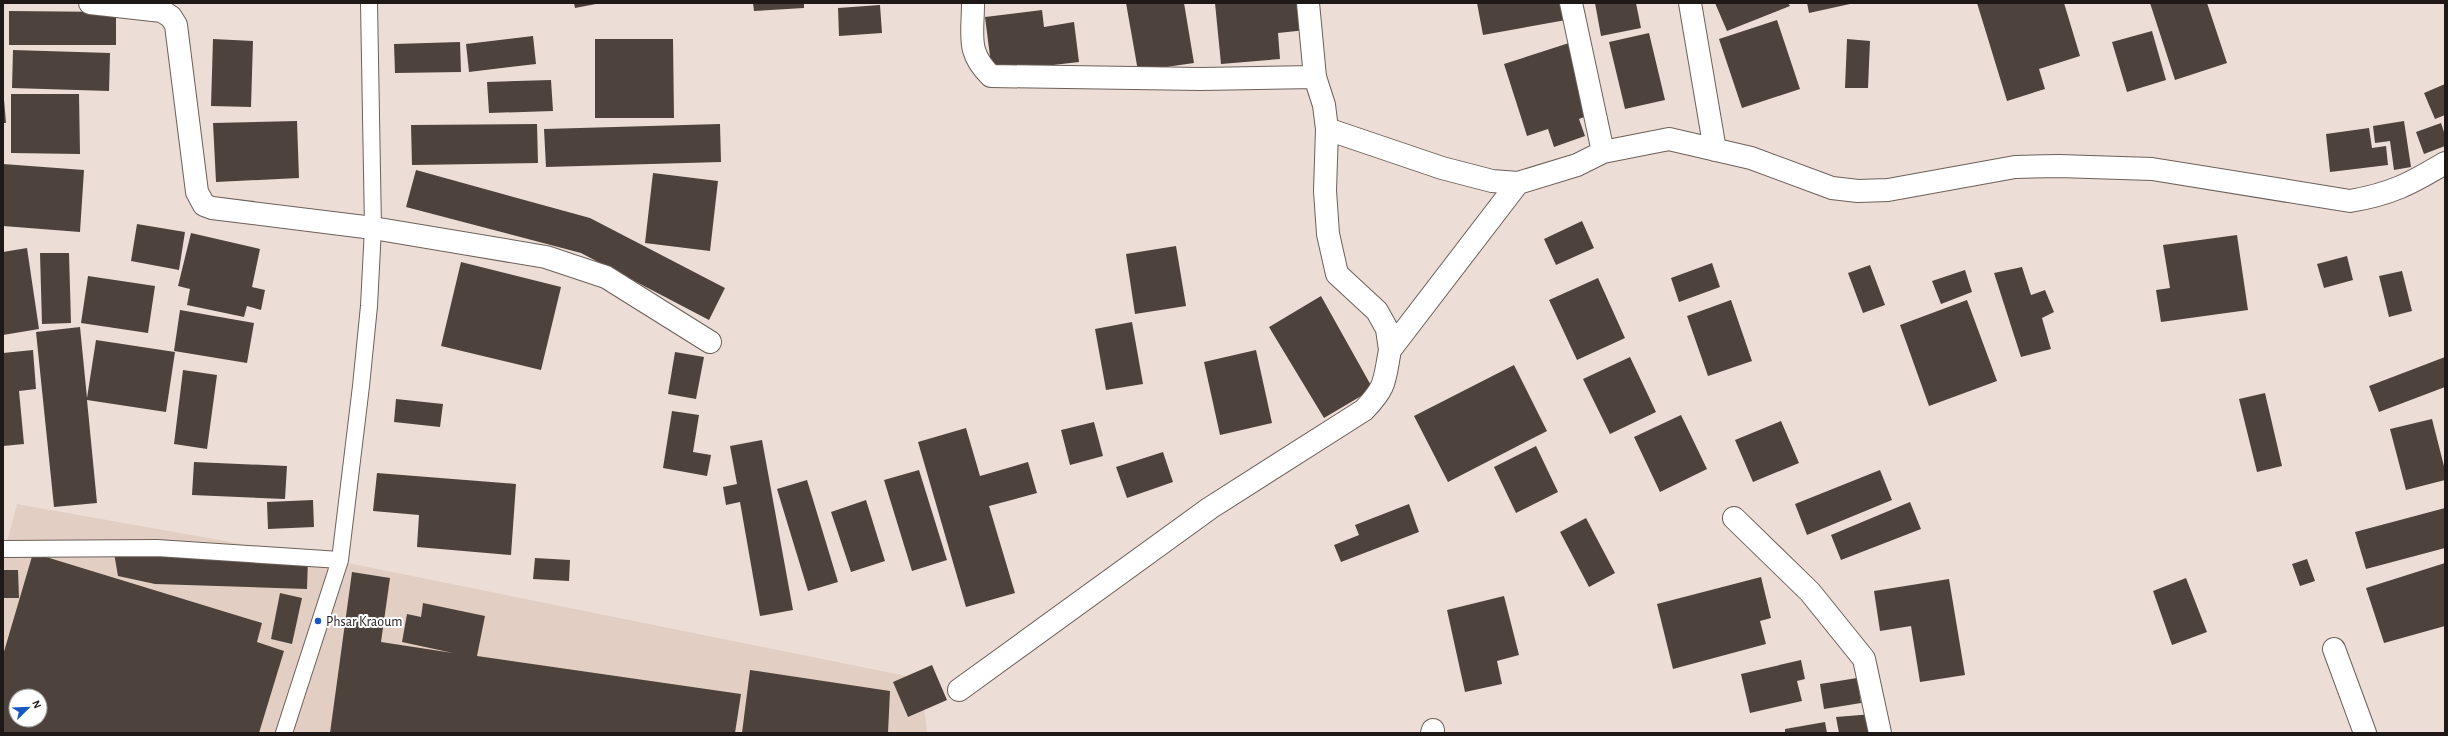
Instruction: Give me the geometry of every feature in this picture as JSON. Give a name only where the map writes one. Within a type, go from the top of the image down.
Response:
[{"type":"street","points":[[90,3],[162,11],[171,17],[176,25],[197,192],[204,205],[212,208],[373,228],[546,257],[606,278],[710,342]]},
{"type":"street","points":[[973,3],[972,48],[978,64],[992,76],[1201,79],[1315,78]]},
{"type":"street","points":[[959,690],[1210,508],[1364,410],[1380,394],[1386,378],[1390,350],[1387,329],[1377,311],[1337,274],[1327,226],[1325,191],[1327,129],[1324,105],[1315,78],[1308,3]]},
{"type":"street","points":[[1571,3],[1603,152]]},
{"type":"street","points":[[1690,3],[1715,150]]},
{"type":"street","points":[[1327,129],[1442,168],[1492,181],[1518,183],[1577,165],[1603,152],[1669,139],[1751,158],[1832,188],[1858,191],[1888,190],[2015,167],[2059,166],[2152,169],[2350,201],[2374,197],[2402,188],[2445,163]]},
{"type":"street","points":[[1390,350],[1518,183]]},
{"type":"street","points":[[1734,518],[1810,592],[1864,659],[1880,733]]},
{"type":"street","points":[[2334,649],[2365,733]]},
{"type":"lane","points":[[284,733],[340,560],[370,306],[373,228],[369,3]]},
{"type":"lane","points":[[3,549],[157,548],[340,560]]},
{"type":"shaded area","name":"Phsar Kraoum","points":[[17,504],[343,562],[921,679],[927,733],[3,733],[3,557]]},
{"type":"building","points":[[574,3],[596,3],[596,4],[575,8]]},
{"type":"building","points":[[753,3],[804,3],[804,8],[754,11]]},
{"type":"building","points":[[1126,3],[1184,3],[1194,63],[1138,71]]},
{"type":"building","points":[[1215,3],[1304,3],[1306,30],[1278,33],[1280,59],[1221,64]]},
{"type":"building","points":[[1477,3],[1563,3],[1566,20],[1483,35]]},
{"type":"building","points":[[1595,3],[1636,3],[1641,28],[1601,36]]},
{"type":"building","points":[[1715,3],[1788,3],[1790,6],[1727,31]]},
{"type":"building","points":[[1807,3],[1850,3],[1850,4],[1809,13]]},
{"type":"building","points":[[1977,3],[2064,3],[2080,56],[2039,69],[2045,89],[2007,101]]},
{"type":"building","points":[[2150,3],[2207,3],[2227,63],[2175,80]]},
{"type":"building","points":[[880,5],[882,33],[839,36],[838,8]]},
{"type":"building","points":[[1042,10],[1044,27],[1074,22],[1079,62],[992,72],[985,17]]},
{"type":"building","points":[[9,11],[116,12],[116,45],[9,45]]},
{"type":"building","points":[[1777,20],[1800,89],[1742,108],[1719,39]]},
{"type":"building","points":[[2152,31],[2166,80],[2127,92],[2112,42]]},
{"type":"building","points":[[1649,33],[1665,100],[1625,109],[1609,42]]},
{"type":"building","points":[[533,36],[536,64],[469,72],[466,44]]},
{"type":"building","points":[[213,39],[253,41],[251,107],[211,106]]},
{"type":"building","points":[[595,39],[673,39],[674,118],[595,118]]},
{"type":"building","points":[[1847,39],[1870,41],[1868,88],[1845,88]]},
{"type":"building","points":[[460,42],[461,72],[395,73],[394,44]]},
{"type":"building","points":[[1569,43],[1592,114],[1579,119],[1585,136],[1554,147],[1548,129],[1527,136],[1504,64]]},
{"type":"building","points":[[13,50],[110,53],[109,91],[12,88]]},
{"type":"building","points":[[551,80],[553,111],[489,113],[487,82]]},
{"type":"building","points":[[2445,84],[2445,115],[2435,119],[2424,93]]},
{"type":"building","points":[[3,88],[6,123],[3,123]]},
{"type":"building","points":[[11,94],[79,94],[80,154],[11,153]]},
{"type":"building","points":[[297,121],[299,178],[216,182],[213,123]]},
{"type":"building","points":[[2404,121],[2411,167],[2394,170],[2390,141],[2375,143],[2373,126]]},
{"type":"building","points":[[2441,123],[2445,135],[2445,146],[2424,154],[2416,132]]},
{"type":"building","points":[[537,124],[538,163],[412,165],[411,125]]},
{"type":"building","points":[[720,124],[721,162],[546,167],[544,129]]},
{"type":"building","points":[[2369,128],[2372,148],[2386,146],[2388,165],[2330,172],[2326,134]]},
{"type":"building","points":[[3,164],[84,170],[80,232],[3,226]]},
{"type":"building","points":[[416,170],[590,218],[725,288],[709,320],[581,253],[406,207]]},
{"type":"building","points":[[653,173],[718,181],[710,251],[645,243]]},
{"type":"building","points":[[1582,221],[1594,248],[1556,265],[1544,239]]},
{"type":"building","points":[[137,224],[185,232],[179,270],[131,261]]},
{"type":"building","points":[[191,233],[260,249],[252,287],[265,290],[261,310],[247,306],[244,317],[187,305],[190,289],[178,286]]},
{"type":"building","points":[[2237,235],[2248,310],[2161,322],[2156,290],[2170,288],[2163,245]]},
{"type":"building","points":[[1176,246],[1186,306],[1135,314],[1126,254]]},
{"type":"building","points":[[27,248],[39,329],[3,335],[3,252]]},
{"type":"building","points":[[40,253],[69,253],[71,323],[42,324]]},
{"type":"building","points":[[2347,256],[2353,280],[2324,288],[2317,264]]},
{"type":"building","points":[[461,262],[561,287],[541,370],[441,346]]},
{"type":"building","points":[[1712,263],[1720,287],[1679,302],[1671,278]]},
{"type":"building","points":[[1870,265],[1885,305],[1863,313],[1848,273]]},
{"type":"building","points":[[2022,267],[2031,295],[2045,290],[2054,312],[2042,318],[2051,349],[2021,357],[1994,273]]},
{"type":"building","points":[[1965,270],[1972,292],[1941,304],[1932,281]]},
{"type":"building","points":[[2402,271],[2412,311],[2389,317],[2379,276]]},
{"type":"building","points":[[88,276],[155,286],[148,333],[81,323]]},
{"type":"building","points":[[1598,278],[1625,338],[1577,360],[1549,300]]},
{"type":"building","points":[[1321,296],[1373,389],[1324,418],[1269,327]]},
{"type":"building","points":[[1731,300],[1752,361],[1708,376],[1687,316]]},
{"type":"building","points":[[1967,300],[1997,381],[1929,406],[1900,325]]},
{"type":"building","points":[[180,310],[254,323],[247,363],[174,351]]},
{"type":"building","points":[[1132,322],[1143,384],[1106,390],[1095,329]]},
{"type":"building","points":[[80,327],[87,398],[96,340],[175,352],[166,412],[87,400],[97,503],[54,507],[36,332]]},
{"type":"building","points":[[33,350],[36,389],[19,391],[24,444],[3,446],[3,353]]},
{"type":"building","points":[[1256,350],[1272,423],[1220,435],[1204,362]]},
{"type":"building","points":[[675,352],[704,357],[696,399],[668,394]]},
{"type":"building","points":[[1630,357],[1656,412],[1610,434],[1583,379]]},
{"type":"building","points":[[2445,357],[2445,387],[2379,412],[2369,386]]},
{"type":"building","points":[[1514,365],[1547,431],[1448,482],[1414,416]]},
{"type":"building","points":[[183,370],[217,375],[207,449],[174,444]]},
{"type":"building","points":[[2265,393],[2282,466],[2257,472],[2239,399]]},
{"type":"building","points":[[396,399],[443,404],[440,427],[394,422]]},
{"type":"building","points":[[672,411],[699,415],[693,452],[711,455],[707,476],[663,468]]},
{"type":"building","points":[[1681,415],[1707,469],[1660,492],[1634,437]]},
{"type":"building","points":[[2432,419],[2445,470],[2445,480],[2406,490],[2390,429]]},
{"type":"building","points":[[1781,421],[1799,463],[1753,482],[1735,440]]},
{"type":"building","points":[[1094,422],[1103,456],[1070,465],[1061,430]]},
{"type":"building","points":[[966,428],[980,476],[1028,462],[1037,493],[989,506],[1015,593],[966,607],[918,442]]},
{"type":"building","points":[[762,440],[793,610],[760,616],[740,502],[726,505],[723,487],[737,484],[730,446]]},
{"type":"building","points":[[1536,446],[1558,492],[1516,513],[1494,467]]},
{"type":"building","points":[[1163,452],[1173,482],[1127,498],[1116,467]]},
{"type":"building","points":[[194,462],[287,466],[285,499],[192,495]]},
{"type":"building","points":[[919,470],[947,560],[912,571],[884,480]]},
{"type":"building","points":[[1880,470],[1892,500],[1807,535],[1795,504]]},
{"type":"building","points":[[377,473],[516,484],[511,555],[417,547],[419,515],[373,511]]},
{"type":"building","points":[[807,480],[838,582],[808,591],[777,489]]},
{"type":"building","points":[[313,500],[314,527],[268,529],[267,502]]},
{"type":"building","points":[[866,500],[885,561],[851,572],[831,512]]},
{"type":"building","points":[[1910,502],[1921,529],[1841,560],[1831,535]]},
{"type":"building","points":[[1409,504],[1419,532],[1341,562],[1334,545],[1359,535],[1355,525]]},
{"type":"building","points":[[2445,508],[2445,548],[2366,569],[2355,532]]},
{"type":"building","points":[[1586,518],[1615,573],[1589,587],[1560,532]]},
{"type":"building","points":[[33,553],[262,623],[257,642],[284,651],[259,733],[3,733],[3,655]]},
{"type":"building","points":[[114,553],[308,558],[307,589],[155,584],[118,576]]},
{"type":"building","points":[[535,558],[570,560],[569,581],[533,579]]},
{"type":"building","points":[[2307,559],[2315,581],[2300,586],[2292,564]]},
{"type":"building","points":[[2445,563],[2445,626],[2384,643],[2366,588]]},
{"type":"building","points":[[3,570],[18,570],[19,598],[3,598]]},
{"type":"building","points":[[352,572],[390,578],[381,642],[453,653],[402,642],[407,614],[421,617],[423,603],[485,616],[477,656],[741,694],[735,733],[330,733]]},
{"type":"building","points":[[1761,577],[1771,618],[1760,621],[1766,644],[1673,669],[1657,604]]},
{"type":"building","points":[[2186,578],[2207,632],[2172,645],[2153,591]]},
{"type":"building","points":[[1949,579],[1965,675],[1920,682],[1911,626],[1880,631],[1874,591]]},
{"type":"building","points":[[280,593],[302,598],[292,644],[271,639]]},
{"type":"building","points":[[1504,596],[1519,655],[1497,661],[1502,684],[1465,692],[1447,610]]},
{"type":"building","points":[[1801,660],[1805,679],[1797,681],[1802,701],[1750,713],[1741,674]]},
{"type":"building","points":[[932,665],[947,700],[908,717],[893,682]]},
{"type":"building","points":[[750,670],[890,691],[888,733],[742,733]]},
{"type":"building","points":[[1857,678],[1861,703],[1824,709],[1820,684]]},
{"type":"building","points":[[1873,714],[1877,733],[1839,733],[1836,717]]},
{"type":"building","points":[[1825,722],[1827,733],[1785,733],[1785,729]]},
{"type":"place","name":"Phsar Kraoum","points":[[318,621]]}]
